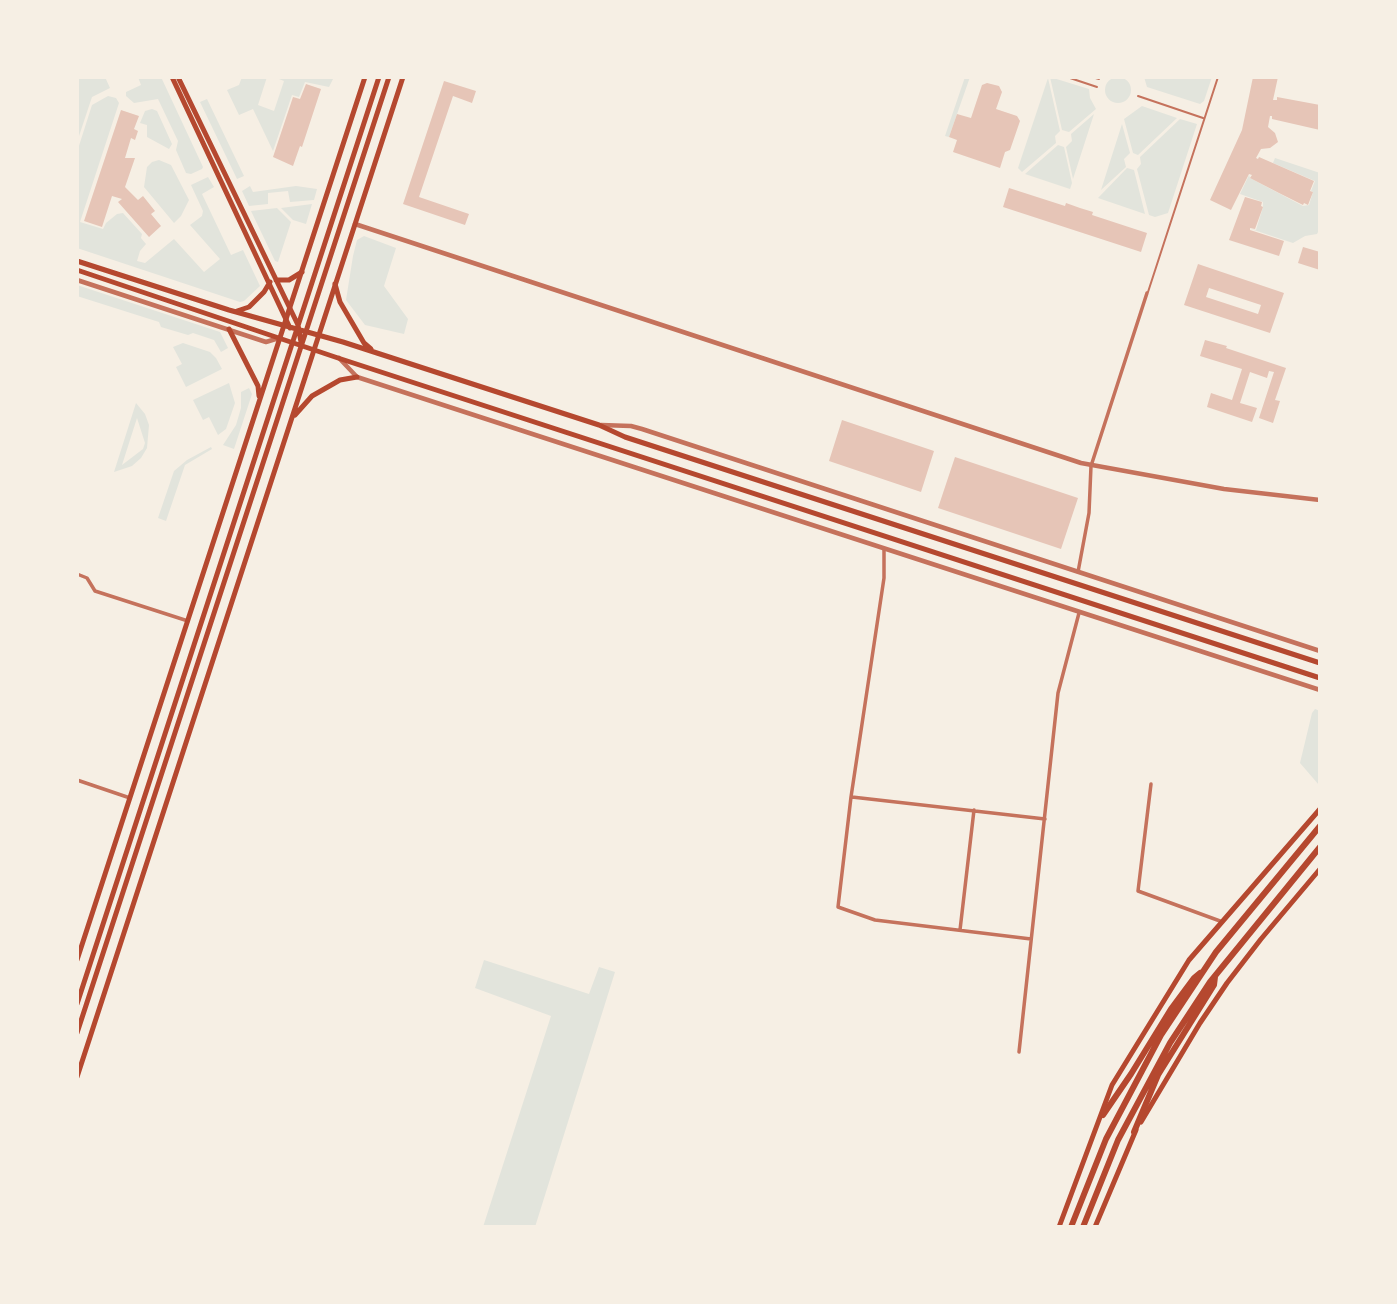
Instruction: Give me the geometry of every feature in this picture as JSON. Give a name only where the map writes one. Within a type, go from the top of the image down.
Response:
[{"type":"highway","points":[[1071,1227],[1123,1104],[1161,1035],[1216,953],[1320,826]]},
{"type":"highway","points":[[1083,1227],[1106,1166],[1140,1095],[1188,1013],[1320,847]]},
{"type":"highway","points":[[1103,1115],[1171,1009],[1194,978],[1202,972]]},
{"type":"highway","points":[[1134,1132],[1158,1075],[1214,985],[1215,977]]},
{"type":"main road","points":[[172,77],[273,281],[290,308],[294,327]]},
{"type":"main road","points":[[178,77],[302,345]]},
{"type":"main road","points":[[287,317],[365,77]]},
{"type":"main road","points":[[77,1004],[293,342],[294,327],[379,77]]},
{"type":"main road","points":[[77,1033],[389,77]]},
{"type":"main road","points":[[77,1077],[403,77]]},
{"type":"main road","points":[[77,261],[229,310],[377,352],[599,425],[625,437],[1320,663]]},
{"type":"main road","points":[[77,270],[338,358],[1320,678]]},
{"type":"main road","points":[[229,310],[239,311],[248,307],[273,281],[289,280],[302,272]]},
{"type":"main road","points":[[335,285],[340,302],[364,343],[377,352]]},
{"type":"main road","points":[[77,960],[280,337],[294,327]]},
{"type":"main road","points":[[229,329],[258,386],[257,409]]},
{"type":"main road","points":[[290,424],[297,411],[312,396],[340,380],[357,377]]},
{"type":"main road","points":[[1059,1227],[1112,1085],[1189,960],[1320,808]]},
{"type":"main road","points":[[1095,1227],[1134,1132],[1200,1023],[1261,939],[1320,869]]},
{"type":"street","points":[[355,224],[1091,466],[1256,494],[1320,500]]},
{"type":"street","points":[[77,280],[267,342],[280,337]]},
{"type":"street","points":[[1078,572],[1089,513],[1091,466],[1147,293]]},
{"type":"street","points":[[338,358],[357,377],[1320,691]]},
{"type":"street","points":[[599,425],[642,429],[1320,651]]},
{"type":"street","points":[[884,549],[884,578],[851,797],[838,906],[875,920],[1031,939]]},
{"type":"street","points":[[77,574],[87,578],[95,591],[188,621]]},
{"type":"street","points":[[1019,1052],[1058,693],[1079,612]]},
{"type":"street","points":[[77,780],[130,797]]},
{"type":"street","points":[[1151,784],[1138,891],[1220,922]]},
{"type":"street","points":[[851,797],[1045,819]]},
{"type":"street","points":[[960,931],[974,810]]},
{"type":"lane","points":[[1067,77],[1097,87]]},
{"type":"lane","points":[[1092,77],[1099,79]]},
{"type":"lane","points":[[1147,293],[1218,77]]},
{"type":"lane","points":[[1138,96],[1205,118]]},
{"type":"shaded area","points":[[77,77],[105,77],[110,88],[92,97],[78,139]]},
{"type":"shaded area","points":[[138,77],[161,77],[202,169],[191,174],[186,173],[176,150],[178,141],[158,99],[134,103],[126,96],[126,92],[141,85]]},
{"type":"shaded area","points":[[242,77],[267,77],[258,105],[274,111],[284,81],[274,77],[334,77],[329,87],[305,82],[299,97],[292,95],[273,151],[253,109],[239,115],[227,90],[239,85]]},
{"type":"shaded area","points":[[965,77],[970,77],[949,137],[945,136]]},
{"type":"shaded area","points":[[1050,77],[1089,89],[1096,109],[1069,132],[1062,130]]},
{"type":"shaded area","points":[[1118,77],[1128,80],[1131,90],[1128,100],[1118,103],[1108,100],[1105,90],[1108,80]]},
{"type":"shaded area","points":[[1144,77],[1212,77],[1204,101],[1200,104],[1147,87]]},
{"type":"shaded area","points":[[1048,78],[1060,131],[1055,136],[1056,143],[1022,172],[1018,168]]},
{"type":"shaded area","points":[[108,96],[116,98],[119,103],[80,222],[103,229],[117,214],[123,213],[142,234],[141,238],[146,244],[137,261],[145,263],[174,239],[204,272],[220,259],[190,225],[202,216],[203,211],[191,185],[208,177],[214,187],[202,194],[231,255],[243,250],[260,286],[244,301],[240,302],[77,248],[77,152],[92,105]]},
{"type":"shaded area","points":[[207,99],[244,176],[237,179],[200,102]]},
{"type":"shaded area","points":[[1142,106],[1177,118],[1138,155],[1133,153],[1124,119]]},
{"type":"shaded area","points":[[145,111],[157,111],[172,144],[169,149],[147,137],[147,125],[140,123]]},
{"type":"shaded area","points":[[1094,114],[1073,179],[1066,147],[1072,141],[1071,134]]},
{"type":"shaded area","points":[[1180,119],[1197,124],[1168,213],[1155,217],[1149,215],[1137,169],[1141,164],[1140,157]]},
{"type":"shaded area","points":[[1122,124],[1130,153],[1124,159],[1126,167],[1101,190]]},
{"type":"shaded area","points":[[1058,145],[1064,147],[1072,183],[1070,189],[1025,174]]},
{"type":"shaded area","points":[[1275,158],[1320,173],[1320,228],[1317,234],[1305,236],[1293,243],[1251,229],[1256,230],[1263,202],[1240,194],[1249,175],[1250,178],[1303,206],[1309,205],[1315,181],[1273,163]]},
{"type":"shaded area","points":[[159,160],[171,165],[189,200],[174,223],[144,187],[147,167]]},
{"type":"shaded area","points":[[1127,168],[1134,170],[1145,214],[1098,198]]},
{"type":"shaded area","points":[[250,186],[253,192],[296,186],[317,189],[314,200],[290,202],[288,191],[268,193],[268,204],[249,206],[242,191]]},
{"type":"shaded area","points":[[312,204],[306,224],[293,220],[281,208]]},
{"type":"shaded area","points":[[277,208],[291,222],[278,262],[275,261],[251,211]]},
{"type":"shaded area","points":[[364,236],[396,248],[384,286],[408,319],[404,334],[365,325],[346,300],[357,240]]},
{"type":"shaded area","points":[[77,285],[220,332],[228,348],[221,352],[214,340],[161,327],[159,322],[77,296]]},
{"type":"shaded area","points":[[183,343],[210,352],[222,369],[186,387],[176,367],[182,364],[173,347]]},
{"type":"shaded area","points":[[229,383],[235,403],[226,429],[218,435],[209,417],[203,420],[193,400]]},
{"type":"shaded area","points":[[249,388],[252,394],[234,449],[223,445],[236,425],[241,408],[241,392]]},
{"type":"shaded area","points":[[136,403],[145,414],[149,425],[147,448],[132,466],[114,472]],"holes":[[[137,418],[145,443],[143,449],[122,465]]]},
{"type":"shaded area","points":[[211,447],[212,449],[185,465],[166,521],[158,518],[174,471],[187,460]]},
{"type":"shaded area","points":[[1315,709],[1320,711],[1319,785],[1300,763]]},
{"type":"shaded area","points":[[484,960],[589,994],[599,967],[615,972],[535,1227],[483,1227],[551,1016],[475,988]]},
{"type":"building","points":[[1253,77],[1278,77],[1273,100],[1277,100],[1277,97],[1320,105],[1320,130],[1272,119],[1270,116],[1268,127],[1275,133],[1278,142],[1270,148],[1261,149],[1256,158],[1314,181],[1308,205],[1303,205],[1250,178],[1252,175],[1249,174],[1231,210],[1210,200],[1242,130]]},
{"type":"building","points":[[444,81],[476,91],[472,103],[453,96],[419,197],[469,214],[465,225],[403,204]]},
{"type":"building","points":[[987,83],[999,86],[1002,92],[996,109],[1017,116],[1020,121],[1010,150],[1005,152],[1000,168],[953,152],[957,140],[949,137],[957,114],[971,118],[982,85]]},
{"type":"building","points":[[306,84],[321,89],[293,166],[273,157],[293,97],[300,99]]},
{"type":"building","points":[[121,110],[139,116],[134,129],[138,131],[135,140],[131,138],[125,158],[135,158],[125,187],[138,200],[143,196],[155,211],[151,214],[161,226],[149,237],[118,202],[122,199],[112,196],[102,227],[84,221]]},
{"type":"building","points":[[1009,188],[1065,206],[1066,203],[1093,212],[1092,215],[1147,233],[1141,252],[1003,207]]},
{"type":"building","points":[[1245,197],[1262,202],[1263,207],[1255,229],[1250,230],[1284,241],[1279,256],[1229,240]]},
{"type":"building","points":[[1303,247],[1320,252],[1320,270],[1298,263]]},
{"type":"building","points":[[1198,264],[1284,293],[1270,333],[1184,305]],"holes":[[[1209,288],[1261,305],[1258,314],[1206,297]]]},
{"type":"building","points":[[1205,340],[1286,368],[1275,400],[1280,401],[1273,423],[1259,418],[1274,372],[1269,371],[1267,378],[1250,372],[1240,403],[1257,408],[1252,422],[1207,407],[1211,393],[1232,400],[1242,369],[1200,356]]},
{"type":"building","points":[[842,420],[934,451],[921,492],[829,461]]},
{"type":"building","points":[[955,457],[1078,498],[1061,549],[938,508]]}]
